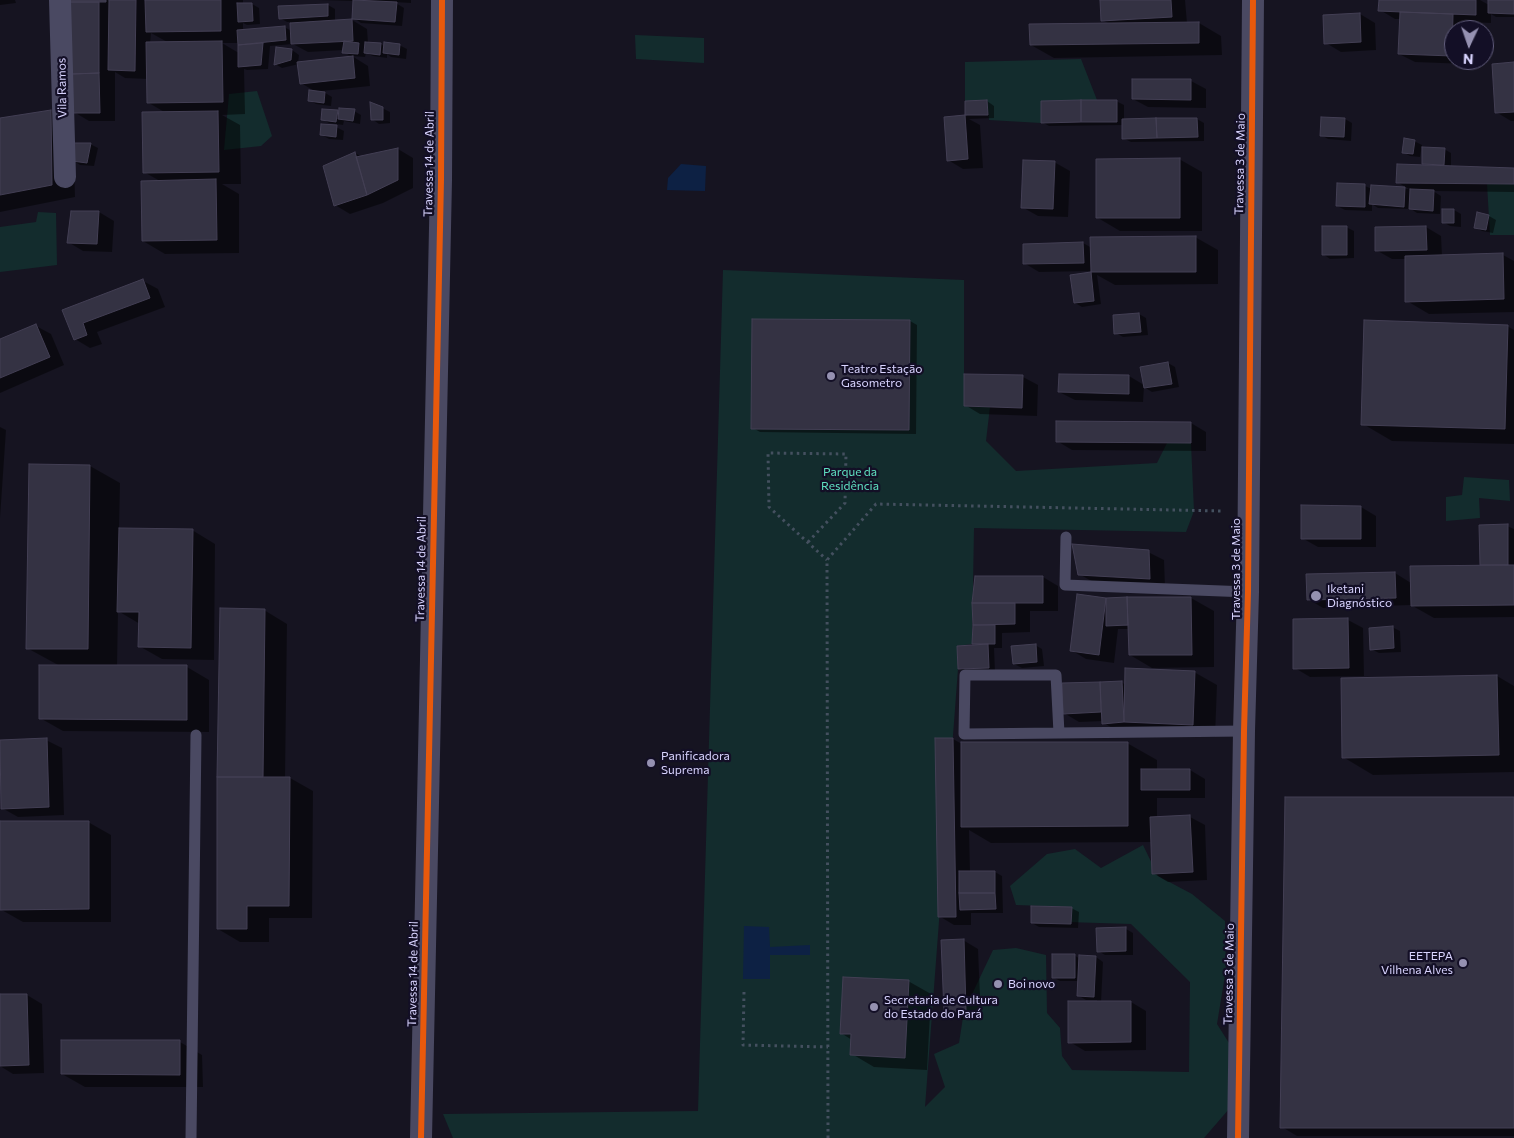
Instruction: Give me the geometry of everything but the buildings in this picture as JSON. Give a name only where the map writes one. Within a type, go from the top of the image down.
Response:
[{"type":"street","name":"Vila Ramos","points":[[60,0],[64,176]]},
{"type":"street","name":"Travessa 14 de Abril","points":[[421,1138],[441,180],[442,0]]},
{"type":"street","name":"Travessa 3 de Maio","points":[[1238,1138],[1248,592],[1253,0]]},
{"type":"lane","points":[[1066,537],[1065,585],[1248,592]]},
{"type":"lane","points":[[1059,733],[1056,675],[965,675],[964,734],[1059,733],[1244,731]]},
{"type":"lane","points":[[191,1138],[196,735]]},
{"type":"path","points":[[808,542],[845,503],[846,454],[768,453],[769,507],[827,560]]},
{"type":"path","points":[[828,1138],[827,560],[876,504],[1248,512]]},
{"type":"path","points":[[744,992],[743,1045],[828,1047]]},
{"type":"green space","points":[[635,35],[704,38],[704,63],[636,59]]},
{"type":"green space","points":[[1081,59],[1097,100],[1041,101],[1041,123],[989,120],[987,100],[965,101],[965,62]]},
{"type":"green space","points":[[257,91],[272,136],[261,146],[224,150],[229,94]]},
{"type":"green space","points":[[1487,184],[1514,184],[1514,235],[1490,235]]},
{"type":"green space","points":[[38,212],[56,213],[57,265],[0,272],[0,227],[36,222]]},
{"type":"green space","name":"Parque da Residência","points":[[723,270],[964,280],[964,406],[990,407],[986,441],[1016,471],[1157,463],[1167,443],[1191,443],[1194,511],[1186,532],[974,528],[972,644],[957,646],[958,669],[925,1107],[945,1087],[934,1054],[959,1043],[964,1011],[993,950],[1016,948],[1046,955],[1047,1013],[1060,1028],[1062,1056],[1072,1070],[1189,1072],[1190,982],[1131,924],[1067,922],[1071,907],[1016,905],[1010,886],[1047,854],[1075,849],[1101,868],[1143,845],[1158,876],[1192,894],[1225,921],[1226,969],[1217,1024],[1229,1043],[1229,1109],[1204,1138],[453,1138],[443,1114],[698,1111]]},
{"type":"green space","points":[[1464,477],[1509,480],[1510,501],[1479,498],[1480,518],[1446,521],[1446,497],[1462,495]]},
{"type":"water","points":[[681,164],[706,166],[705,191],[667,190],[668,178]]},
{"type":"water","points":[[744,926],[769,927],[770,947],[810,945],[810,955],[770,955],[770,979],[743,979]]},
{"type":"cycle path","points":[[421,1138],[441,180],[442,0]]},
{"type":"cycle path","points":[[1238,1138],[1248,592],[1253,0]]},
{"type":"place","name":"Teatro Estação Gasometro","points":[[831,376]]},
{"type":"place","name":"Iketani Diagnóstico","points":[[1316,596]]},
{"type":"place","name":"Panificadora Suprema","points":[[651,763]]},
{"type":"place","name":"EETEPA Vilhena Alves","points":[[1463,963]]},
{"type":"place","name":"Boi novo","points":[[998,984]]},
{"type":"place","name":"Secretaria de Cultura do Estado do Pará","points":[[874,1007]]}]
